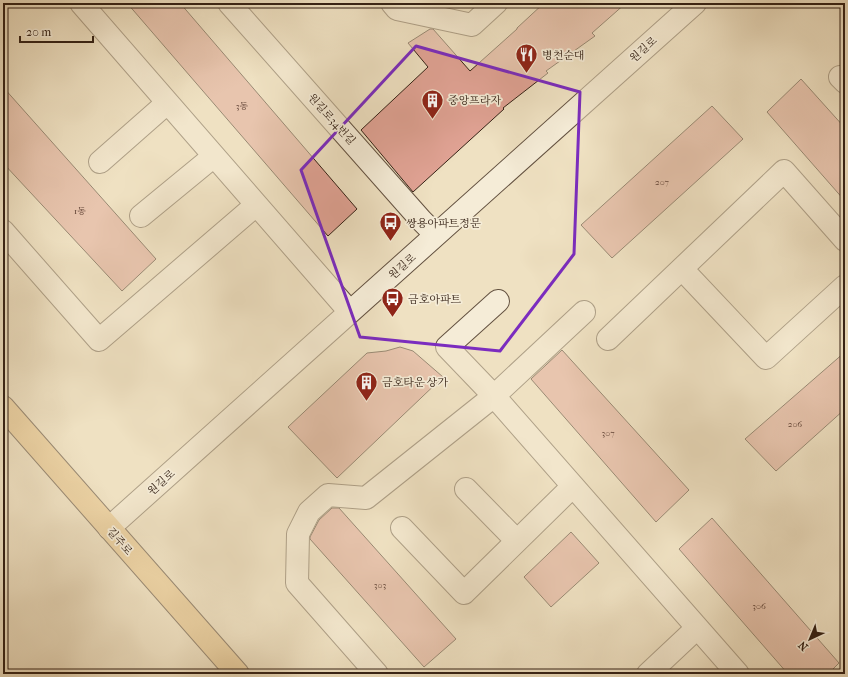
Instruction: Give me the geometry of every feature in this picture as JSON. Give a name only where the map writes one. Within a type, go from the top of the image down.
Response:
[{"type":"main road","name":"길주로","points":[[3,407],[238,674]]},
{"type":"street","points":[[81,3],[350,312]]},
{"type":"street","name":"원길로34번길","points":[[229,3],[436,235]]},
{"type":"street","points":[[392,3],[397,9],[472,26],[496,3]]},
{"type":"street","name":"원길로","points":[[109,528],[695,3]]},
{"type":"street","points":[[100,162],[167,102]]},
{"type":"street","points":[[141,216],[214,156]]},
{"type":"street","points":[[608,339],[784,171],[845,240]]},
{"type":"street","points":[[3,231],[99,340],[256,205]]},
{"type":"street","points":[[682,269],[766,358],[845,286]]},
{"type":"street","points":[[498,301],[446,347],[494,396],[738,674]]},
{"type":"street","points":[[377,674],[297,583],[298,534],[309,512],[328,495],[366,498],[494,396],[584,312]]},
{"type":"street","points":[[402,528],[464,593],[573,486]]},
{"type":"street","points":[[466,489],[517,541]]},
{"type":"street","points":[[648,674],[697,628]]},
{"type":"highlighted area","points":[[416,46],[580,92],[574,254],[500,351],[360,337],[301,170]]},
{"type":"building","points":[[127,3],[180,3],[357,209],[328,236]]},
{"type":"building","name":"중앙프라자","points":[[544,3],[626,3],[592,33],[595,36],[546,71],[548,73],[503,108],[504,109],[413,192],[361,130],[428,67],[408,43],[430,29],[433,29],[470,71]]},
{"type":"building","points":[[801,79],[845,128],[845,201],[767,112]]},
{"type":"building","points":[[3,87],[156,259],[122,291],[3,163]]},
{"type":"building","points":[[712,106],[743,139],[612,258],[581,225]]},
{"type":"building","name":"금호타운 상가","points":[[400,347],[413,351],[443,377],[337,478],[288,427],[367,353],[386,351]]},
{"type":"building","points":[[562,350],[689,490],[656,522],[531,379]]},
{"type":"building","points":[[845,352],[845,409],[776,471],[745,439]]},
{"type":"building","points":[[332,508],[339,508],[456,639],[424,667],[310,539],[319,520]]},
{"type":"building","points":[[712,518],[839,663],[828,674],[788,674],[679,549]]},
{"type":"building","points":[[571,532],[599,563],[551,607],[524,577]]},
{"type":"place","name":"병천순대","points":[[526,74]]},
{"type":"place","name":"중앙프라자","points":[[433,120]]},
{"type":"place","name":"쌍용아파트정문","points":[[391,242]]},
{"type":"place","name":"금호아파트","points":[[393,318]]},
{"type":"place","name":"금호타운 상가","points":[[366,402]]}]
